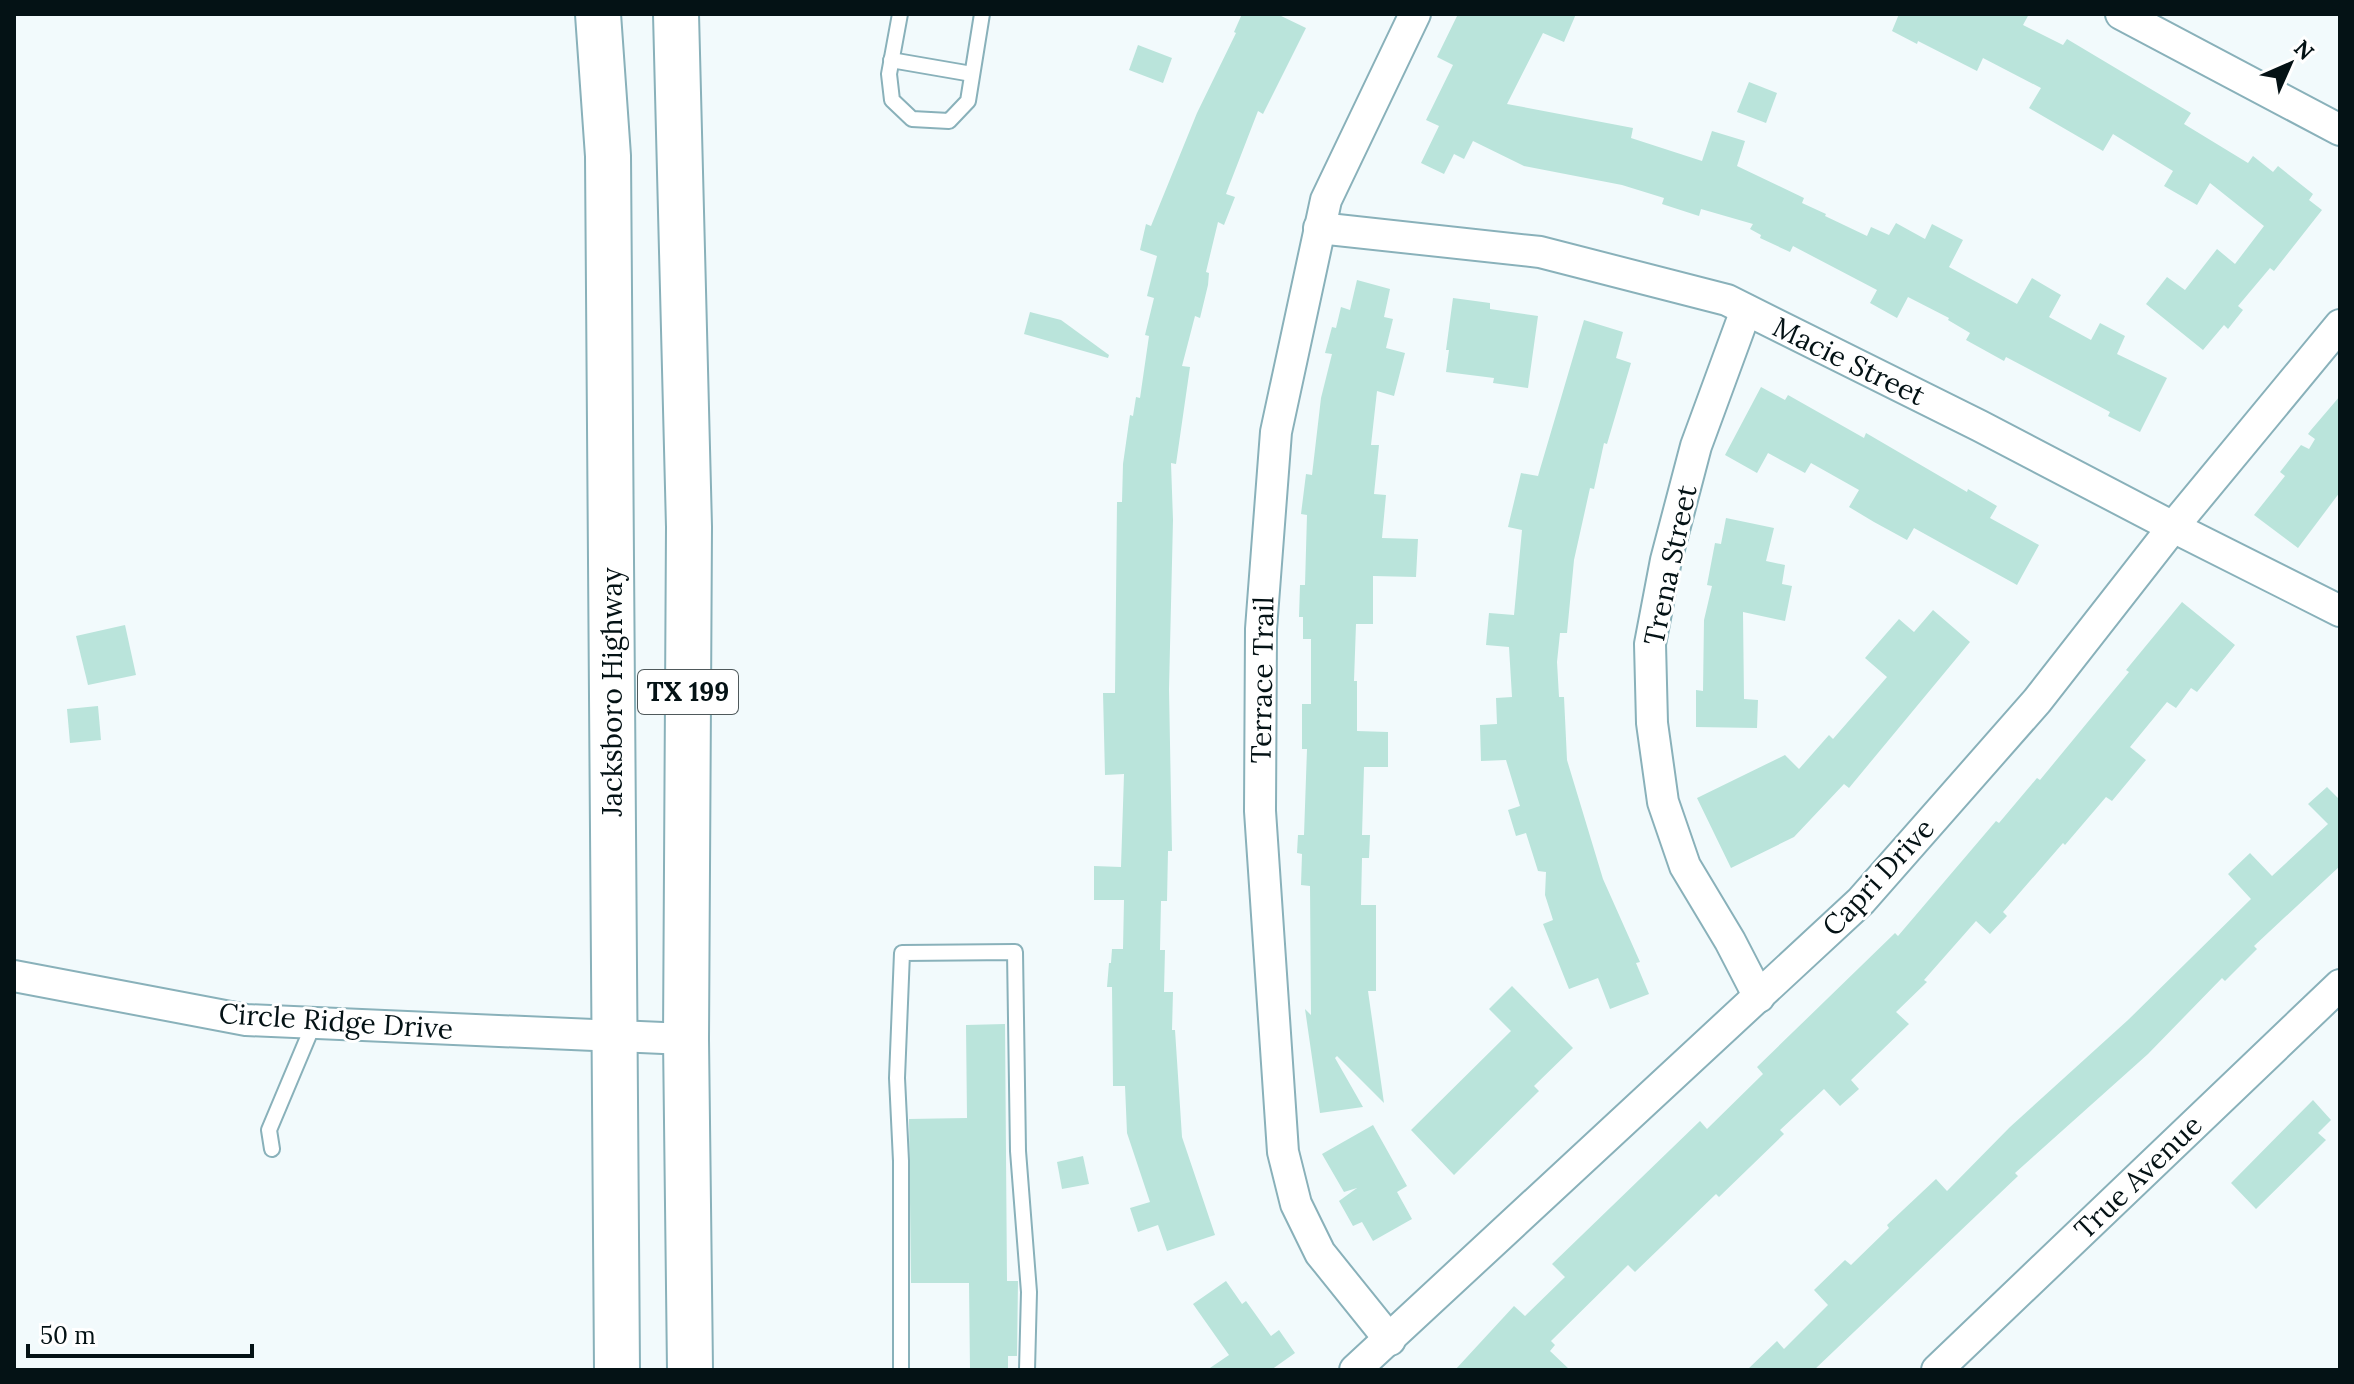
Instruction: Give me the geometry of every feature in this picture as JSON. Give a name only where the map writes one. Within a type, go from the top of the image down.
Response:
[{"type":"main road","name":"Jacksboro Highway","points":[[598,14],[608,156],[617,1370]]},
{"type":"main road","name":"TX 199","points":[[676,14],[689,527],[686,1039],[690,1370]]},
{"type":"street","name":"Terrace Trail","points":[[1390,1340],[1320,1253],[1296,1204],[1283,1152],[1260,811],[1261,629],[1276,432],[1326,200],[1415,14]]},
{"type":"street","points":[[2121,14],[2340,130]]},
{"type":"street","name":"Macie Street","points":[[1319,228],[1540,252],[1727,300],[2340,611]]},
{"type":"street","name":"Trena Street","points":[[1746,310],[1696,446],[1666,560],[1650,644],[1652,723],[1663,802],[1685,866],[1759,997]]},
{"type":"street","name":"Capri Drive","points":[[1355,1370],[1861,901],[2016,725],[2173,527],[2340,325]]},
{"type":"street","name":"Circle Ridge Drive","points":[[14,976],[246,1020],[686,1039]]},
{"type":"street","name":"True Avenue","points":[[1937,1370],[2340,985]]},
{"type":"lane","points":[[900,14],[889,74],[892,100],[912,119],[949,121],[968,101],[982,14]]},
{"type":"lane","points":[[891,60],[972,74]]},
{"type":"lane","points":[[901,1370],[901,1161],[897,1078],[902,953],[1015,952],[1018,1151],[1029,1292],[1027,1370]]},
{"type":"lane","points":[[272,1149],[269,1130],[314,1023]]},
{"type":"building","points":[[1242,14],[1277,14],[1306,28],[1263,114],[1258,111],[1226,194],[1235,197],[1224,225],[1218,222],[1206,272],[1209,273],[1208,285],[1200,318],[1195,316],[1182,366],[1190,367],[1176,464],[1171,463],[1173,520],[1169,689],[1172,851],[1168,851],[1167,901],[1161,901],[1160,950],[1165,950],[1164,992],[1173,992],[1172,1030],[1175,1030],[1182,1137],[1215,1235],[1167,1251],[1158,1225],[1138,1232],[1130,1208],[1150,1202],[1127,1133],[1125,1086],[1113,1086],[1112,987],[1107,987],[1112,949],[1123,949],[1124,900],[1094,900],[1094,866],[1121,867],[1124,774],[1105,775],[1103,693],[1115,693],[1117,502],[1122,502],[1123,464],[1130,415],[1133,416],[1136,397],[1140,398],[1149,336],[1145,335],[1154,298],[1147,296],[1157,256],[1140,250],[1146,224],[1151,226]]},
{"type":"building","points":[[1458,14],[1576,14],[1564,42],[1543,33],[1507,104],[1633,128],[1631,138],[1702,161],[1712,131],[1745,141],[1737,166],[1804,198],[1802,203],[1825,216],[1867,236],[1871,227],[1889,235],[1896,223],[1925,239],[1932,224],[1963,240],[1949,267],[2017,304],[2032,278],[2061,295],[2049,317],[2091,340],[2100,323],[2125,336],[2117,354],[2167,378],[2140,432],[2108,416],[2110,412],[2006,357],[2004,361],[1966,340],[1970,333],[1949,318],[1908,297],[1897,318],[1870,303],[1877,290],[1793,246],[1790,252],[1760,238],[1761,235],[1750,229],[1753,224],[1701,209],[1699,216],[1662,204],[1664,198],[1622,185],[1524,166],[1473,141],[1464,159],[1454,154],[1444,174],[1421,163],[1439,126],[1426,120],[1453,65],[1437,57]]},
{"type":"building","points":[[1899,14],[2029,14],[2023,25],[2063,45],[2067,39],[2191,113],[2184,124],[2248,163],[2253,156],[2273,172],[2278,166],[2313,194],[2309,200],[2322,210],[2274,271],[2270,268],[2238,306],[2243,310],[2228,329],[2224,325],[2203,350],[2146,304],[2167,277],[2185,290],[2217,249],[2235,264],[2264,226],[2210,183],[2197,205],[2164,186],[2173,171],[2113,134],[2103,151],[2029,108],[2041,88],[1983,58],[1977,71],[1892,31]]},
{"type":"building","points":[[1138,45],[1172,58],[1163,83],[1129,70]]},
{"type":"building","points":[[1749,82],[1777,93],[1766,123],[1737,112]]},
{"type":"building","points":[[1357,280],[1390,289],[1384,317],[1393,319],[1386,348],[1405,353],[1394,396],[1377,391],[1371,445],[1379,445],[1374,494],[1386,495],[1382,538],[1418,539],[1416,577],[1373,576],[1373,624],[1356,624],[1354,681],[1357,681],[1357,731],[1388,732],[1388,767],[1364,767],[1362,835],[1370,835],[1369,858],[1362,858],[1361,905],[1376,905],[1376,991],[1368,991],[1384,1103],[1337,1056],[1335,1058],[1363,1107],[1320,1113],[1305,1009],[1311,1015],[1310,886],[1301,885],[1302,854],[1297,853],[1298,835],[1304,835],[1307,749],[1302,749],[1302,704],[1311,704],[1311,639],[1303,639],[1303,617],[1299,617],[1300,585],[1305,585],[1307,515],[1301,514],[1306,474],[1312,475],[1321,398],[1332,354],[1325,353],[1341,307],[1350,310]]},
{"type":"building","points":[[1453,298],[1490,303],[1490,309],[1538,316],[1528,388],[1493,383],[1494,378],[1446,372]]},
{"type":"building","points":[[1030,312],[1061,320],[1109,355],[1108,358],[1024,334]]},
{"type":"building","points":[[1584,320],[1623,332],[1616,358],[1631,363],[1607,444],[1604,443],[1594,489],[1590,488],[1574,560],[1567,633],[1560,633],[1557,662],[1559,697],[1564,697],[1567,760],[1603,879],[1640,962],[1636,963],[1649,994],[1610,1009],[1598,978],[1569,989],[1543,924],[1553,920],[1545,895],[1546,872],[1538,871],[1526,833],[1516,836],[1508,810],[1520,806],[1506,760],[1481,761],[1480,725],[1497,724],[1496,698],[1512,697],[1509,647],[1486,645],[1489,613],[1514,615],[1522,530],[1508,527],[1521,473],[1538,476]]},
{"type":"building","points":[[1761,387],[1785,400],[1788,395],[1864,438],[1866,433],[1997,506],[1990,518],[2039,545],[2017,585],[1914,528],[1907,540],[1874,522],[1849,507],[1859,490],[1811,463],[1805,473],[1768,453],[1757,473],[1725,455]]},
{"type":"building","points":[[2340,396],[2340,492],[2298,548],[2254,515],[2285,476],[2280,472],[2301,445],[2309,449],[2315,439],[2308,434]]},
{"type":"building","points":[[1726,518],[1774,528],[1766,561],[1785,565],[1782,584],[1792,586],[1785,621],[1743,612],[1744,699],[1758,700],[1757,728],[1696,727],[1696,690],[1703,691],[1704,620],[1712,586],[1707,585],[1715,543],[1721,544]]},
{"type":"building","points":[[2182,602],[2235,645],[2197,692],[2191,688],[2176,708],[2167,702],[2130,747],[2146,760],[2112,801],[2106,797],[2065,845],[2063,843],[2003,912],[2007,916],[1990,934],[1976,921],[1924,980],[1927,982],[1896,1012],[1909,1024],[1851,1080],[1859,1089],[1840,1106],[1824,1089],[1780,1130],[1784,1134],[1719,1197],[1716,1194],[1635,1272],[1628,1265],[1551,1341],[1555,1345],[1550,1351],[1570,1370],[1455,1370],[1514,1306],[1525,1316],[1565,1277],[1552,1264],[1700,1121],[1707,1129],[1763,1074],[1757,1067],[1895,933],[1898,936],[1996,821],[1999,823],[2037,778],[2040,780]]},
{"type":"building","points":[[1933,610],[1970,642],[1849,788],[1844,784],[1794,837],[1731,868],[1697,798],[1785,755],[1799,769],[1829,735],[1833,739],[1887,677],[1865,658],[1899,619],[1914,632]]},
{"type":"building","points":[[125,625],[136,675],[88,685],[76,636]]},
{"type":"building","points":[[98,706],[101,740],[70,743],[67,709]]},
{"type":"building","points":[[2327,787],[2340,800],[2340,866],[2254,946],[2257,949],[2225,981],[2222,978],[2148,1054],[2015,1173],[2018,1176],[1814,1370],[1747,1370],[1777,1341],[1784,1349],[1828,1305],[1814,1290],[1845,1260],[1851,1265],[1889,1228],[1887,1225],[1936,1179],[1947,1191],[2010,1127],[2128,1020],[2251,899],[2228,874],[2250,853],[2272,876],[2328,824],[2308,804]]},
{"type":"building","points":[[1512,986],[1573,1048],[1534,1086],[1539,1091],[1454,1175],[1411,1130],[1511,1031],[1489,1009]]},
{"type":"building","points":[[1005,1024],[1007,1281],[1018,1281],[1017,1356],[1008,1356],[1008,1370],[970,1370],[969,1283],[911,1283],[909,1119],[967,1118],[966,1025]]},
{"type":"building","points":[[2313,1100],[2331,1120],[2318,1133],[2326,1140],[2256,1209],[2231,1183]]},
{"type":"building","points":[[1373,1125],[1407,1186],[1397,1192],[1412,1219],[1373,1241],[1362,1222],[1353,1226],[1339,1201],[1357,1188],[1344,1192],[1322,1154]]},
{"type":"building","points":[[1083,1156],[1089,1184],[1062,1189],[1057,1162]]},
{"type":"building","points":[[1226,1281],[1242,1304],[1246,1301],[1271,1336],[1279,1330],[1295,1353],[1271,1370],[1207,1370],[1229,1355],[1193,1304]]}]
